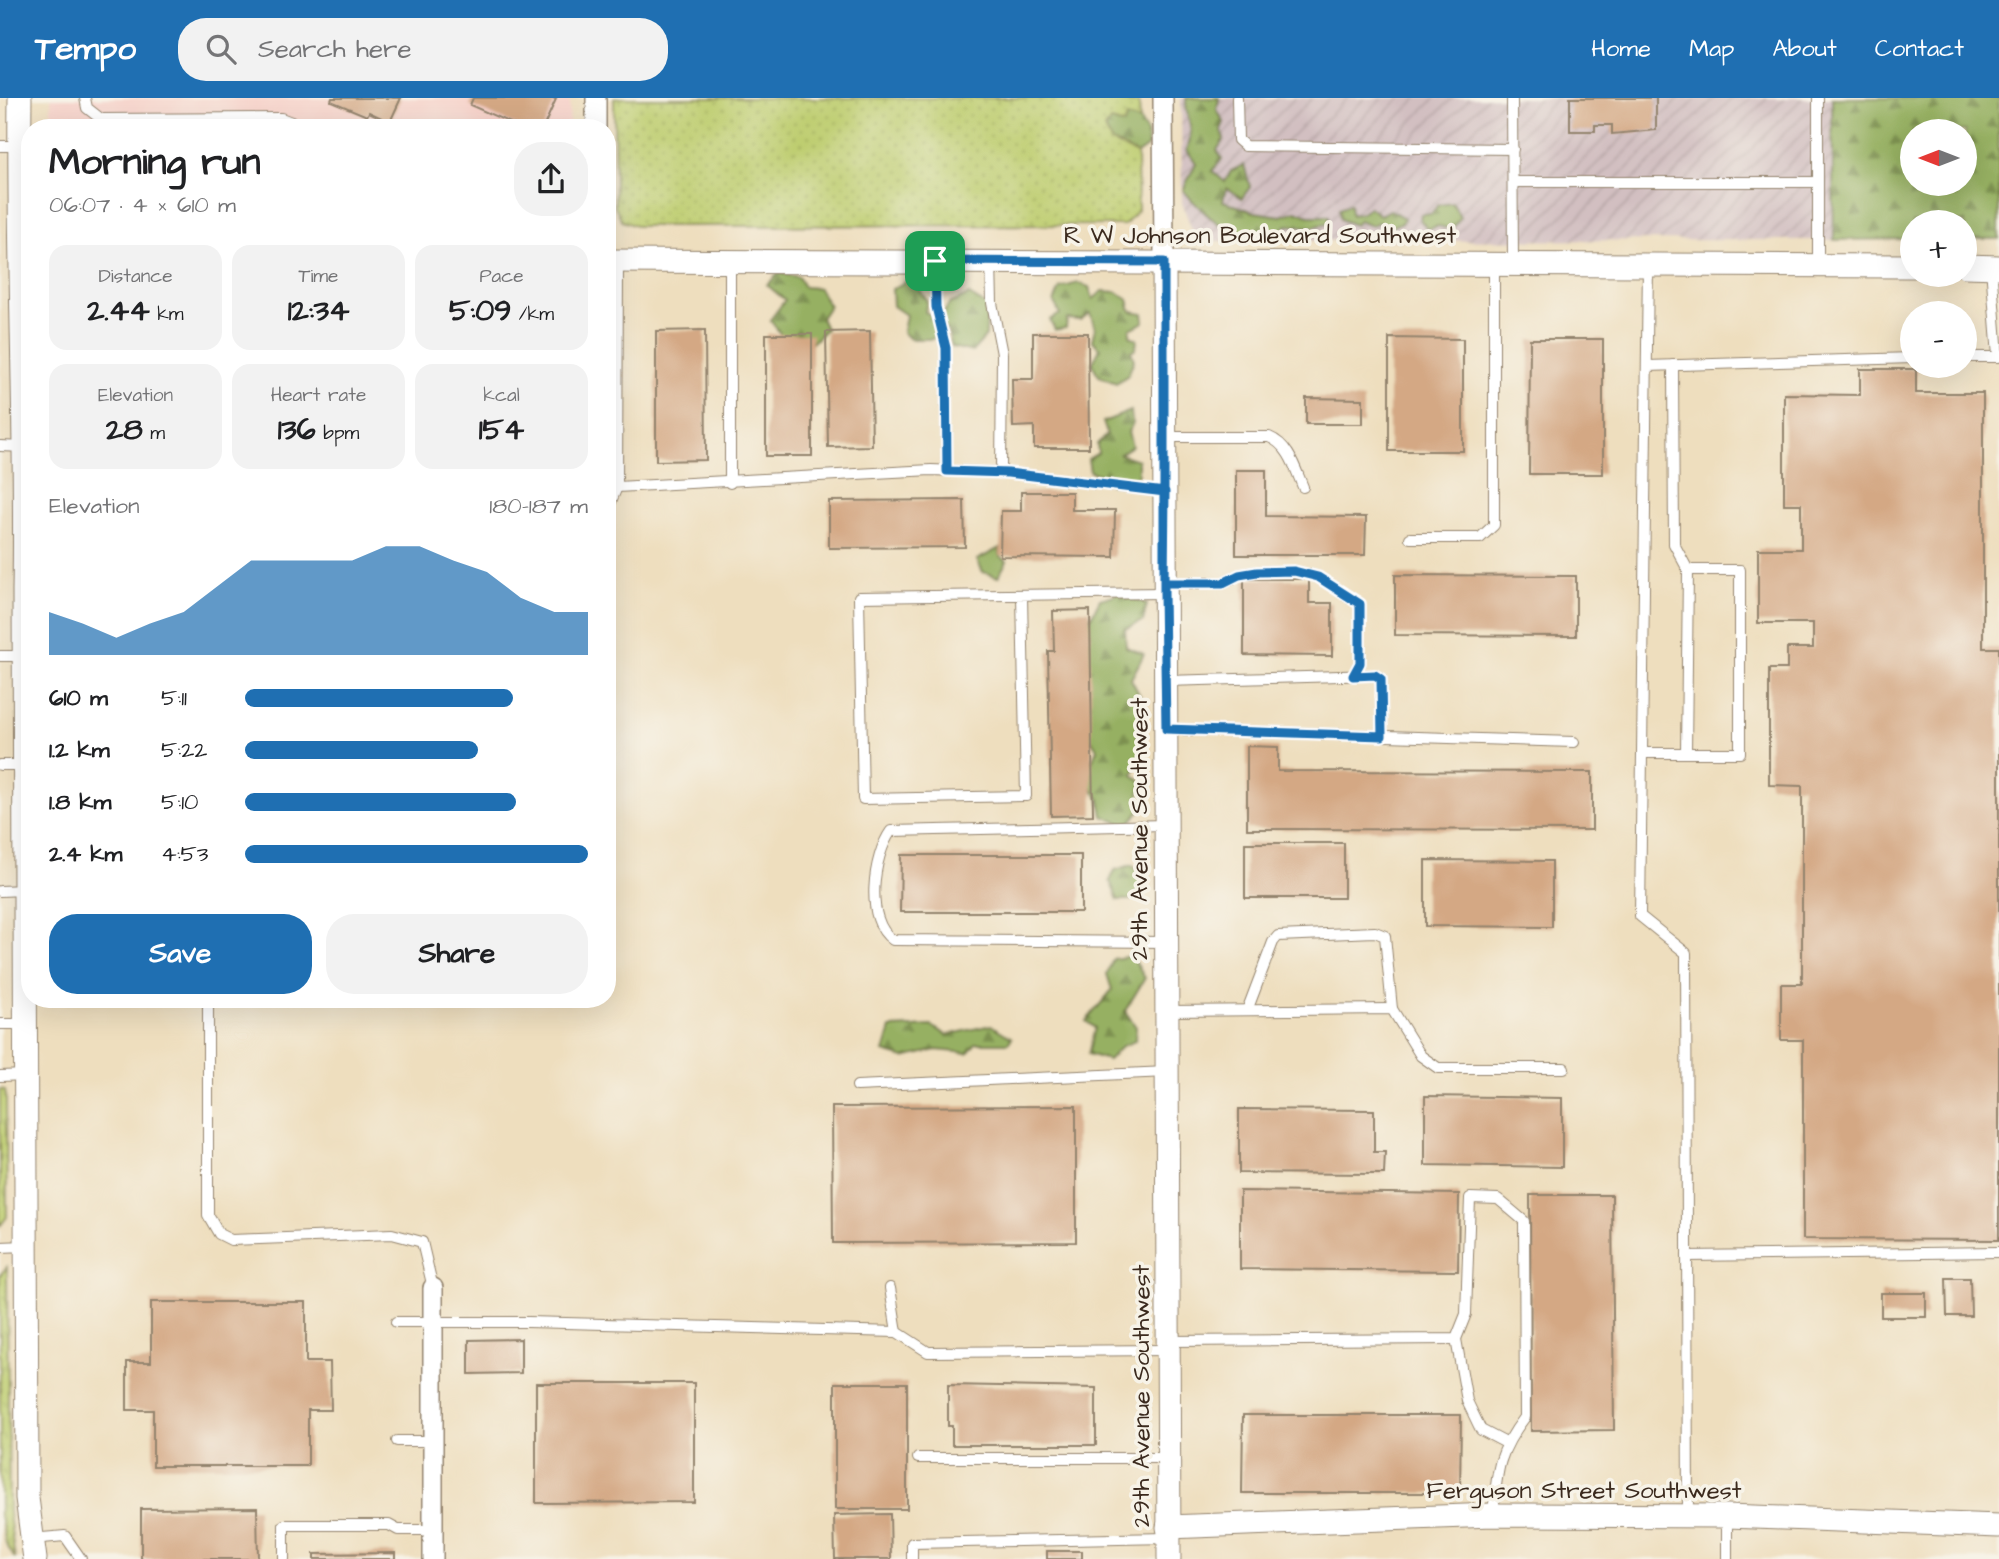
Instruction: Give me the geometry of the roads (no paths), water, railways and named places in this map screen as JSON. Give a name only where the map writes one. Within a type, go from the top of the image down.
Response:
[{"type":"street","points":[[20,98],[17,260],[21,328]]},
{"type":"street","points":[[596,98],[596,119]]},
{"type":"street","name":"29th Avenue Southwest","points":[[1163,98],[1168,1541]]},
{"type":"street","name":"R W Johnson Boulevard Southwest","points":[[616,261],[1900,266]]},
{"type":"street","points":[[1977,266],[1995,267]]},
{"type":"street","points":[[27,1008],[27,1498],[33,1549]]},
{"type":"street","points":[[433,1288],[433,1559]]},
{"type":"street","name":"Ferguson Street Southwest","points":[[1168,1541],[1493,1515],[1727,1516],[1999,1526]]},
{"type":"lane","points":[[85,98],[87,108],[101,119],[284,119]]},
{"type":"lane","points":[[1237,98],[1238,140],[1245,146],[1513,149]]},
{"type":"lane","points":[[1410,538],[1480,538],[1494,525],[1503,263],[1513,182],[1512,98]]},
{"type":"lane","points":[[1818,98],[1818,264]]},
{"type":"lane","points":[[1513,182],[1818,182]]},
{"type":"lane","points":[[730,261],[730,482]]},
{"type":"lane","points":[[935,261],[936,307],[946,348],[947,471]]},
{"type":"lane","points":[[991,262],[992,303],[1002,354],[1001,473]]},
{"type":"lane","points":[[1648,264],[1640,916],[1686,953],[1688,1516]]},
{"type":"lane","points":[[1977,357],[1999,356],[1995,267]]},
{"type":"lane","points":[[1647,366],[1900,358]]},
{"type":"lane","points":[[1673,365],[1674,544],[1688,570],[1686,753]]},
{"type":"lane","points":[[1165,437],[1269,437],[1277,440],[1290,456],[1303,487]]},
{"type":"lane","points":[[0,446],[21,447]]},
{"type":"lane","points":[[616,448],[617,487],[947,471],[1001,473],[1165,492]]},
{"type":"lane","points":[[1642,753],[1740,753],[1740,570],[1688,570]]},
{"type":"lane","points":[[1022,595],[1026,796],[863,799],[859,597],[1022,595],[1164,588],[1223,583],[1239,575],[1257,572],[1294,571],[1318,577],[1360,604],[1361,653],[1360,663],[1353,676]]},
{"type":"lane","points":[[0,656],[21,666]]},
{"type":"lane","points":[[1166,681],[1375,675],[1381,679],[1382,736]]},
{"type":"lane","points":[[1166,729],[1574,742]]},
{"type":"lane","points":[[0,765],[21,765]]},
{"type":"lane","points":[[1166,825],[891,831],[884,840],[874,876],[877,918],[884,934],[893,940],[1167,942]]},
{"type":"lane","points":[[0,891],[21,890]]},
{"type":"lane","points":[[1248,1008],[1273,942],[1278,936],[1375,932],[1385,936],[1392,1009],[1421,1056],[1438,1068],[1564,1069]]},
{"type":"lane","points":[[208,1008],[208,1215],[219,1234],[231,1240],[409,1236],[422,1242],[433,1288]]},
{"type":"lane","points":[[1167,1011],[1248,1008],[1392,1009]]},
{"type":"lane","points":[[0,1024],[27,1024]]},
{"type":"lane","points":[[857,1086],[1167,1072]]},
{"type":"lane","points":[[0,1076],[27,1076]]},
{"type":"lane","points":[[1493,1515],[1497,1467],[1506,1443],[1525,1417],[1524,1221],[1499,1199],[1470,1198],[1466,1314],[1455,1339],[1467,1401],[1476,1420],[1481,1430],[1506,1443]]},
{"type":"lane","points":[[0,1247],[26,1245]]},
{"type":"lane","points":[[1687,1256],[1999,1252]]},
{"type":"lane","points":[[890,1288],[897,1332]]},
{"type":"lane","points":[[396,1322],[897,1332],[928,1352],[1455,1339]]},
{"type":"lane","points":[[397,1441],[433,1441]]},
{"type":"lane","points":[[918,1458],[1168,1458]]},
{"type":"lane","points":[[1727,1516],[1727,1559]]},
{"type":"lane","points":[[284,1559],[284,1525],[389,1525],[398,1530],[433,1530]]},
{"type":"lane","points":[[33,1549],[65,1536],[81,1559]]},
{"type":"lane","points":[[912,1559],[912,1543],[1168,1541]]}]
